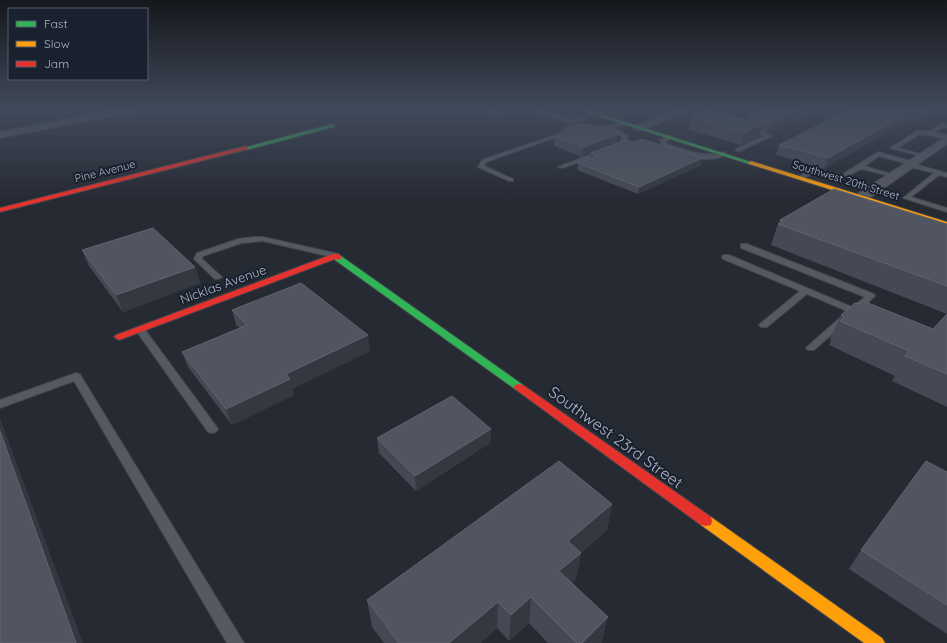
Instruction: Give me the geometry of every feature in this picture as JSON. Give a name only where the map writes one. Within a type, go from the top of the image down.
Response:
[{"type":"street","name":"Pine Avenue","points":[[0,210],[281,139]]},
{"type":"street","name":"Southwest 20th Street","points":[[673,139],[947,224]]},
{"type":"street","points":[[862,197],[946,139]]},
{"type":"street","name":"Nicklas Avenue","points":[[119,337],[336,256]]},
{"type":"street","name":"Southwest 23rd Street","points":[[336,256],[877,643]]},
{"type":"lane","points":[[511,180],[481,167],[484,161],[548,139]]},
{"type":"lane","points":[[561,167],[622,145],[624,139]]},
{"type":"lane","points":[[738,150],[762,139]]},
{"type":"lane","points":[[908,139],[894,148],[938,173],[947,175]]},
{"type":"lane","points":[[799,178],[814,171],[842,177],[860,167],[878,154],[915,161]]},
{"type":"lane","points":[[860,167],[892,176]]},
{"type":"lane","points":[[938,173],[906,198],[947,210]]},
{"type":"lane","points":[[826,197],[838,190]]},
{"type":"lane","points":[[218,278],[198,259],[200,255],[241,241],[263,239],[336,256]]},
{"type":"lane","points":[[744,246],[871,296],[811,348]]},
{"type":"lane","points":[[726,257],[854,311]]},
{"type":"lane","points":[[764,325],[806,291]]},
{"type":"lane","points":[[140,329],[212,429]]},
{"type":"lane","points":[[0,404],[76,376],[236,643]]},
{"type":"building","points":[[560,139],[605,139],[583,147]]},
{"type":"building","points":[[642,139],[702,158],[639,187],[578,163],[598,156],[591,153],[626,140],[634,142]]},
{"type":"building","points":[[791,139],[862,139],[828,158],[779,145]]},
{"type":"building","points":[[834,189],[947,224],[947,286],[778,224],[782,221],[780,220]]},
{"type":"building","points":[[153,228],[195,267],[116,295],[82,250]]},
{"type":"building","points":[[301,283],[368,335],[286,374],[290,379],[226,409],[182,352],[247,325],[232,310]]},
{"type":"building","points":[[863,301],[933,329],[947,314],[947,374],[905,356],[909,351],[840,321],[844,317],[841,315],[855,303],[859,304]]},
{"type":"building","points":[[452,396],[491,429],[415,476],[377,438]]},
{"type":"building","points":[[0,431],[76,643],[0,643]]},
{"type":"building","points":[[559,461],[612,504],[568,541],[581,553],[559,571],[608,617],[582,643],[577,643],[531,597],[511,615],[498,602],[449,643],[399,643],[367,600]]},
{"type":"building","points":[[926,461],[947,472],[947,605],[861,550]]},
{"type":"traffic: fast","points":[[246,148],[281,139]]},
{"type":"traffic: fast","points":[[674,139],[751,163]]},
{"type":"traffic: fast","points":[[338,258],[519,387]]},
{"type":"traffic: slow","points":[[751,163],[947,224]]},
{"type":"traffic: slow","points":[[706,521],[877,643]]},
{"type":"traffic: jam","points":[[0,210],[246,148]]},
{"type":"traffic: jam","points":[[119,337],[336,256],[338,258]]},
{"type":"traffic: jam","points":[[519,387],[706,521]]}]
